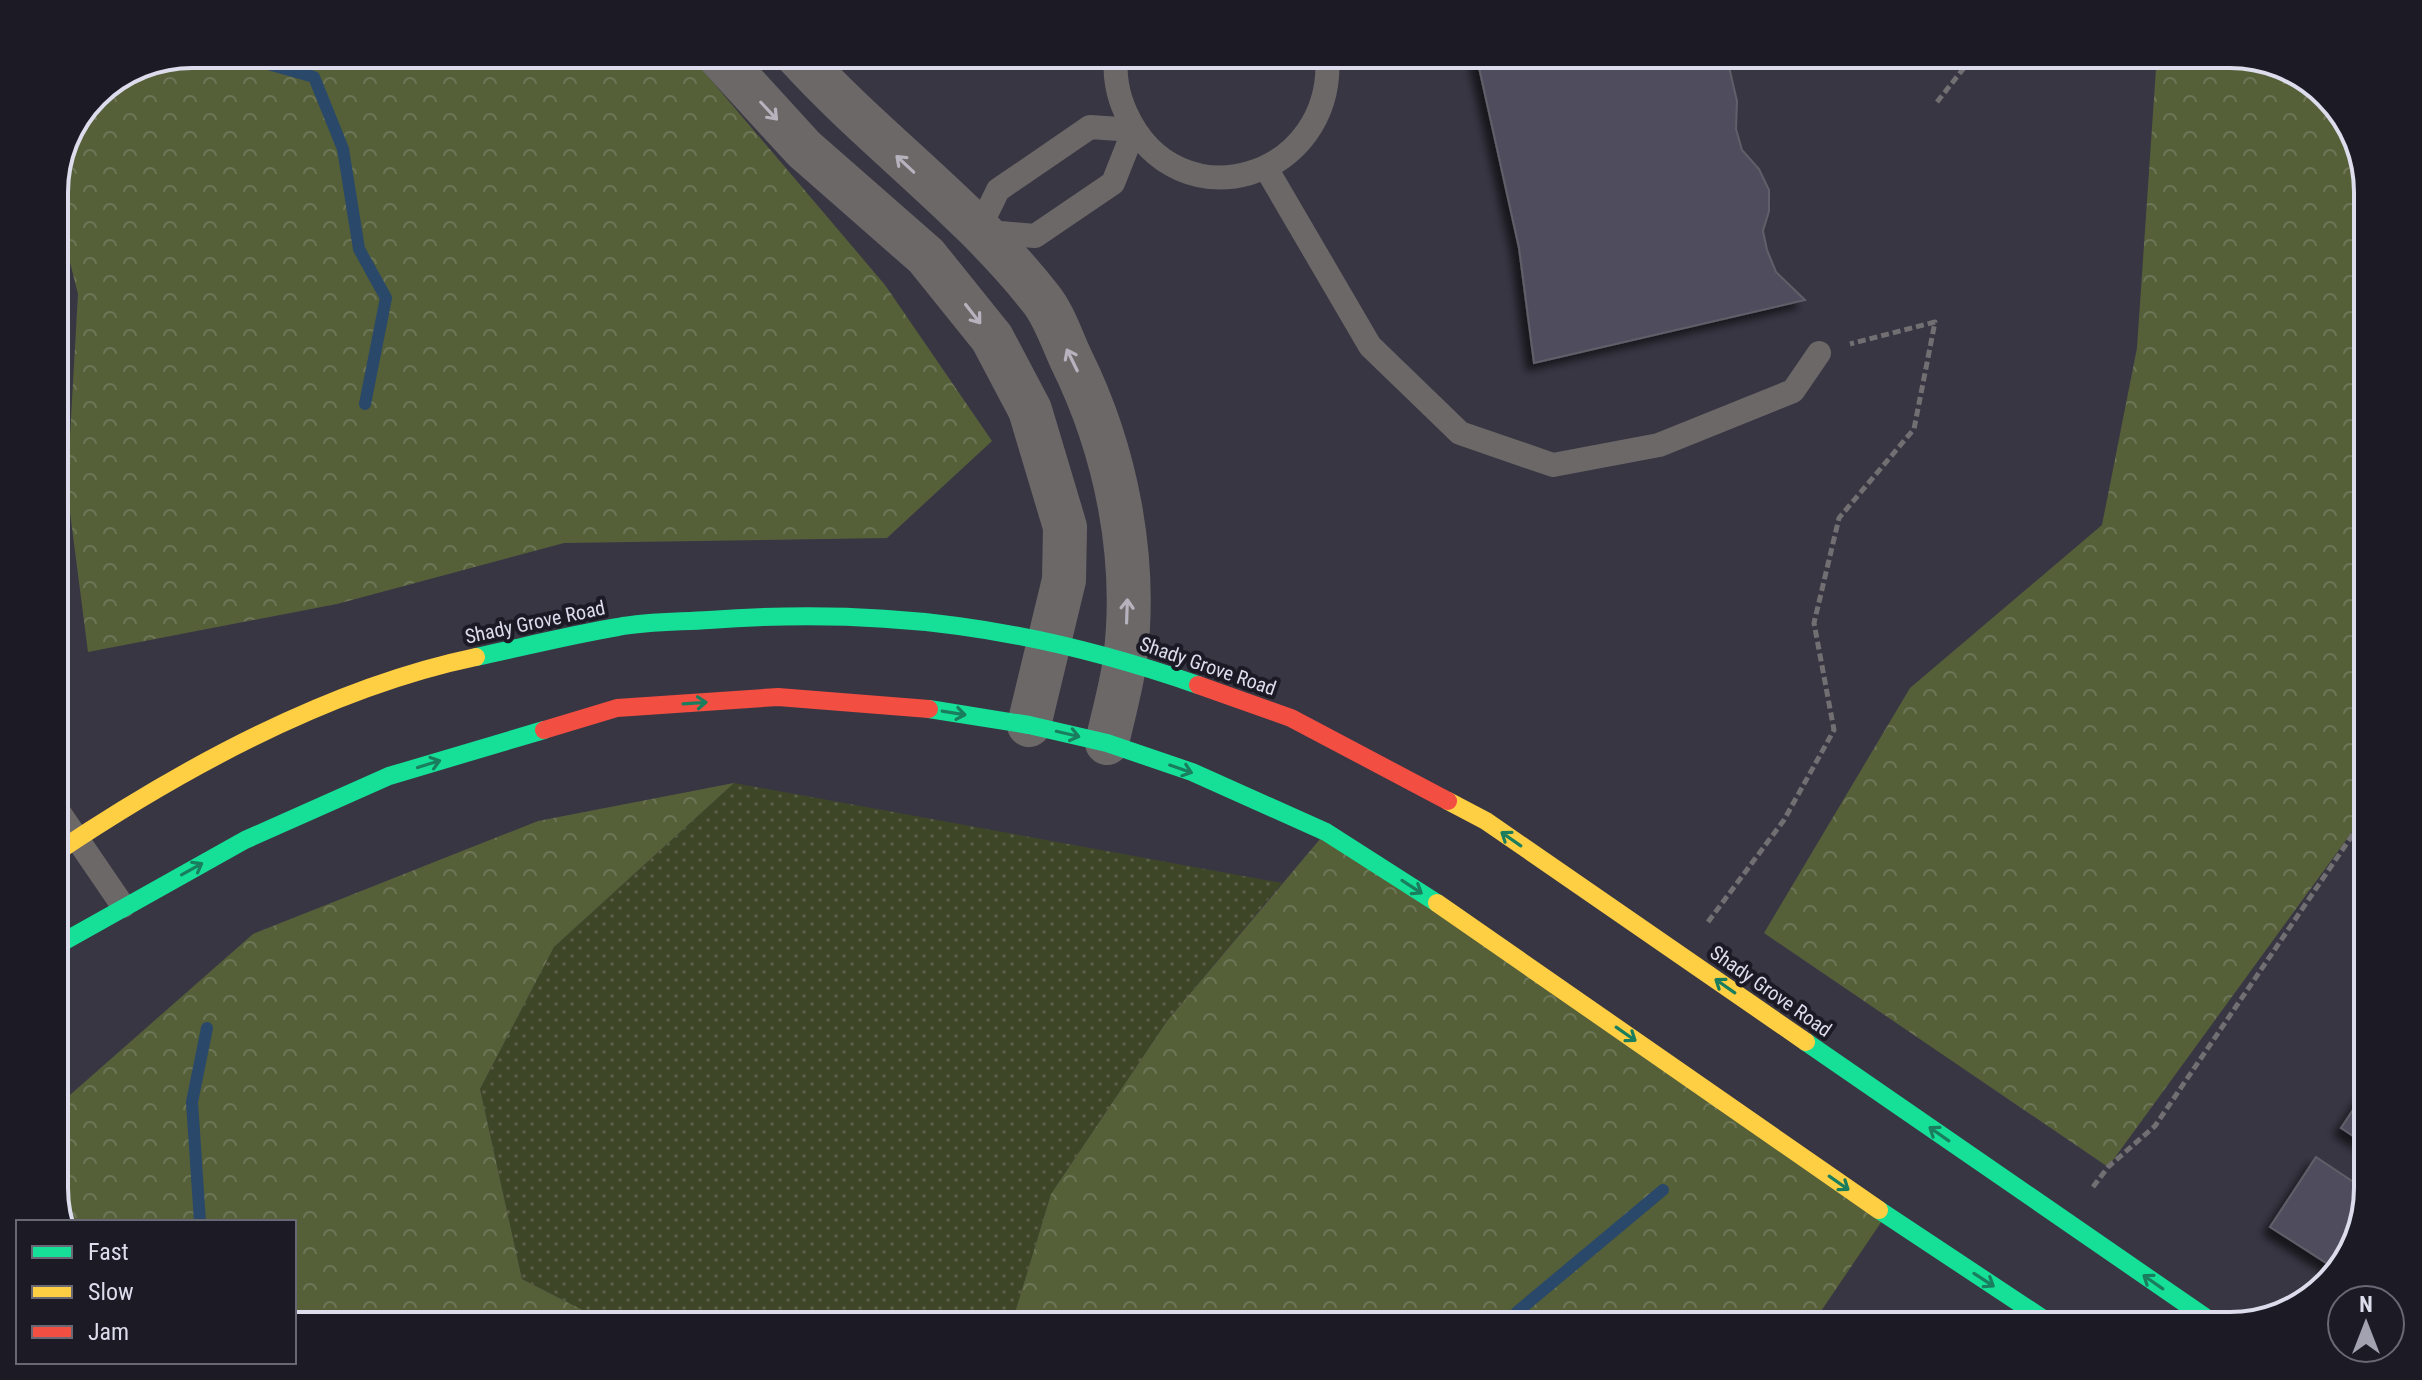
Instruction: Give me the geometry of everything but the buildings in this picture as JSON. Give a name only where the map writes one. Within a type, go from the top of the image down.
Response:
[{"type":"main road","name":"Shady Grove Road","points":[[68,844],[125,806],[308,711],[442,664],[621,626],[789,614],[912,619],[1050,640],[1125,660],[1291,718],[1486,821],[2198,1312]]},
{"type":"main road","points":[[68,939],[245,840],[389,776],[617,708],[778,697],[903,705],[1029,725],[1107,743],[1192,772],[1326,832],[1442,906],[1874,1207],[2033,1312]]},
{"type":"street","points":[[730,68],[804,149],[926,256],[992,338],[1030,410],[1065,527],[1064,580],[1029,725]]},
{"type":"street","points":[[809,68],[845,108],[978,231],[1043,301],[1084,386],[1120,497],[1128,583],[1125,660],[1107,743]]},
{"type":"street","points":[[937,269],[978,231]]},
{"type":"lane","points":[[1117,68],[1118,96],[1134,130],[1154,152],[1179,168],[1208,177],[1238,177],[1266,168],[1297,147],[1319,118],[1329,81],[1328,68]]},
{"type":"lane","points":[[1090,127],[1134,130],[1113,183],[1035,236],[978,231],[998,190],[1048,154],[1090,127]]},
{"type":"lane","points":[[1266,168],[1370,346],[1460,433],[1553,465],[1659,445],[1793,391],[1819,353]]},
{"type":"lane","points":[[68,828],[123,906]]},
{"type":"path","points":[[1937,102],[1964,68]]},
{"type":"path","points":[[1708,922],[1784,820],[1834,730],[1814,623],[1839,518],[1914,429],[1935,322],[1819,353]]},
{"type":"path","points":[[2092,1187],[2108,1167],[2155,1126],[2354,833]]},
{"type":"green space","points":[[192,68],[701,68],[885,285],[992,441],[887,538],[564,543],[337,604],[88,652],[68,497],[78,294],[68,254],[68,184],[72,160],[81,137],[94,117],[110,99],[145,77],[168,70]]},
{"type":"green space","points":[[2156,68],[2246,69],[2277,77],[2292,85],[2318,104],[2337,130],[2347,152],[2354,184],[2354,829],[2108,1167],[1764,933],[1910,688],[2102,525],[2137,348]]},
{"type":"green space","points":[[734,783],[1282,883],[1167,1021],[1051,1194],[1015,1312],[587,1312],[522,1279],[480,1089],[554,947]]},
{"type":"green space","points":[[734,783],[554,947],[480,1089],[522,1279],[587,1312],[296,1312],[296,1220],[72,1220],[68,1196],[68,1097],[253,934],[538,821]]},
{"type":"green space","points":[[1326,832],[1886,1215],[1820,1312],[1015,1312],[1051,1194],[1167,1021]]},
{"type":"waterway","points":[[282,68],[314,77],[343,149],[359,249],[386,298],[365,404]]},
{"type":"waterway","points":[[200,1220],[192,1102],[207,1028]]},
{"type":"waterway","points":[[1517,1312],[1663,1190]]},
{"type":"traffic: fast","points":[[476,657],[641,624],[836,617],[957,626],[1017,636],[1137,665],[1198,685]]},
{"type":"traffic: fast","points":[[929,709],[1029,725],[1107,743],[1192,772],[1326,832],[1437,903]]},
{"type":"traffic: fast","points":[[68,939],[245,840],[389,776],[544,730]]},
{"type":"traffic: fast","points":[[1806,1042],[2198,1312]]},
{"type":"traffic: fast","points":[[1879,1210],[2033,1312]]},
{"type":"traffic: slow","points":[[68,845],[203,763],[310,711],[420,671],[476,657]]},
{"type":"traffic: slow","points":[[1448,801],[1486,821],[1806,1042]]},
{"type":"traffic: slow","points":[[1437,903],[1879,1210]]},
{"type":"traffic: jam","points":[[1198,685],[1291,718],[1448,801]]},
{"type":"traffic: jam","points":[[544,730],[617,708],[778,697],[929,709]]}]
